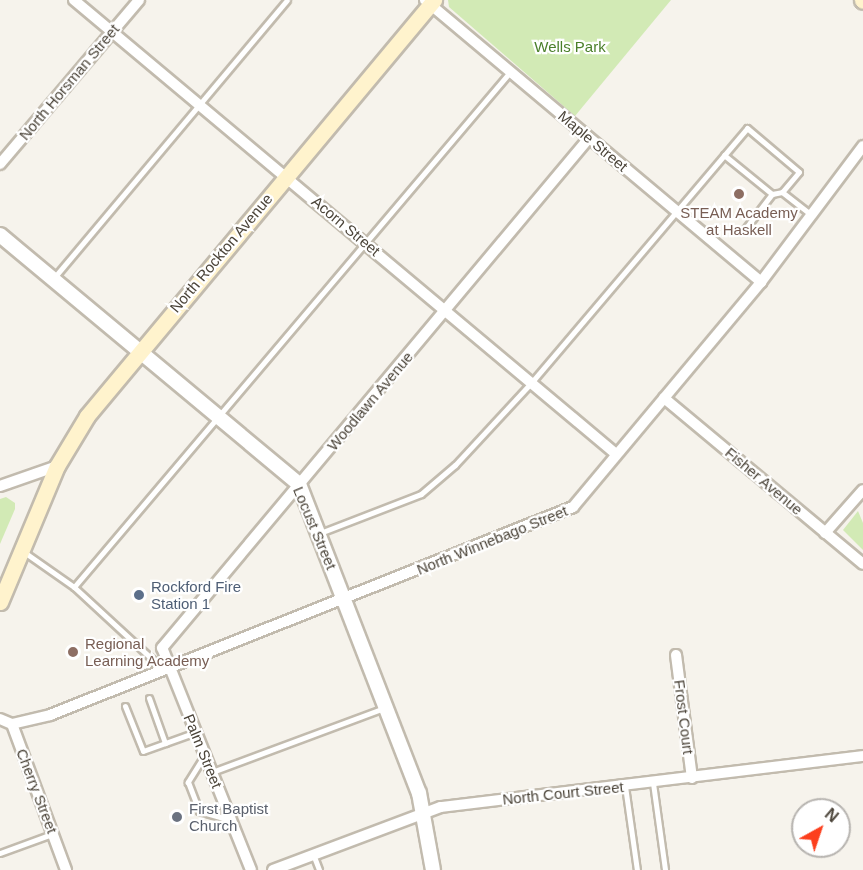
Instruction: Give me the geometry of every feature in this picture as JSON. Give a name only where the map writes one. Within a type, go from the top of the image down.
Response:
[{"type":"main road","name":"North Rockton Avenue","points":[[0,602],[57,466],[87,416],[430,2]]},
{"type":"street","name":"Acorn Street","points":[[74,0],[286,175],[616,454]]},
{"type":"street","name":"North Horsman Street","points":[[0,164],[139,0]]},
{"type":"street","name":"Maple Street","points":[[430,2],[761,282]]},
{"type":"street","name":"Woodlawn Avenue","points":[[166,668],[162,648],[447,311],[589,138]]},
{"type":"street","name":"North Winnebago Street","points":[[12,724],[50,715],[573,507],[761,282],[863,146]]},
{"type":"street","name":"Locust Street","points":[[0,235],[299,484],[387,707],[423,812],[433,870]]},
{"type":"street","name":"Fisher Avenue","points":[[664,398],[863,564]]},
{"type":"street","points":[[0,486],[57,466]]},
{"type":"street","points":[[825,533],[863,490]]},
{"type":"street","name":"Frost Court","points":[[676,655],[692,778]]},
{"type":"street","name":"Palm Street","points":[[166,668],[196,732],[251,870]]},
{"type":"street","points":[[0,719],[12,724]]},
{"type":"street","name":"Cherry Street","points":[[12,724],[66,870]]},
{"type":"street","name":"North Court Street","points":[[280,869],[423,812],[863,756]]},
{"type":"lane","points":[[53,279],[287,0]]},
{"type":"lane","points":[[74,587],[510,72]]},
{"type":"lane","points":[[320,533],[432,486],[531,383],[675,210],[747,128],[799,172],[782,192],[772,194],[746,229]]},
{"type":"lane","points":[[724,155],[772,194]]},
{"type":"lane","points":[[782,192],[811,215]]},
{"type":"lane","points":[[22,550],[74,587],[166,668]]},
{"type":"lane","points":[[148,698],[165,743]]},
{"type":"lane","points":[[125,706],[143,751],[196,732]]},
{"type":"lane","points":[[212,772],[387,707]]},
{"type":"lane","points":[[0,729],[12,724]]},
{"type":"lane","points":[[205,755],[188,782],[199,811],[231,820]]},
{"type":"lane","points":[[653,783],[664,870]]},
{"type":"lane","points":[[625,786],[637,870]]},
{"type":"lane","points":[[0,853],[52,833]]},
{"type":"lane","points":[[313,855],[319,870]]},
{"type":"green space","name":"Wells Park","points":[[448,0],[671,0],[575,116],[449,7]]},
{"type":"green space","points":[[6,497],[15,503],[15,509],[0,544],[0,499]]},
{"type":"green space","points":[[858,511],[863,523],[863,550],[843,530]]},
{"type":"place","name":"STEAM Academy at Haskell","points":[[739,194]]},
{"type":"place","name":"Rockford Fire Station 1","points":[[139,595]]},
{"type":"place","name":"Regional Learning Academy","points":[[73,652]]},
{"type":"place","name":"First Baptist Church","points":[[177,817]]}]
